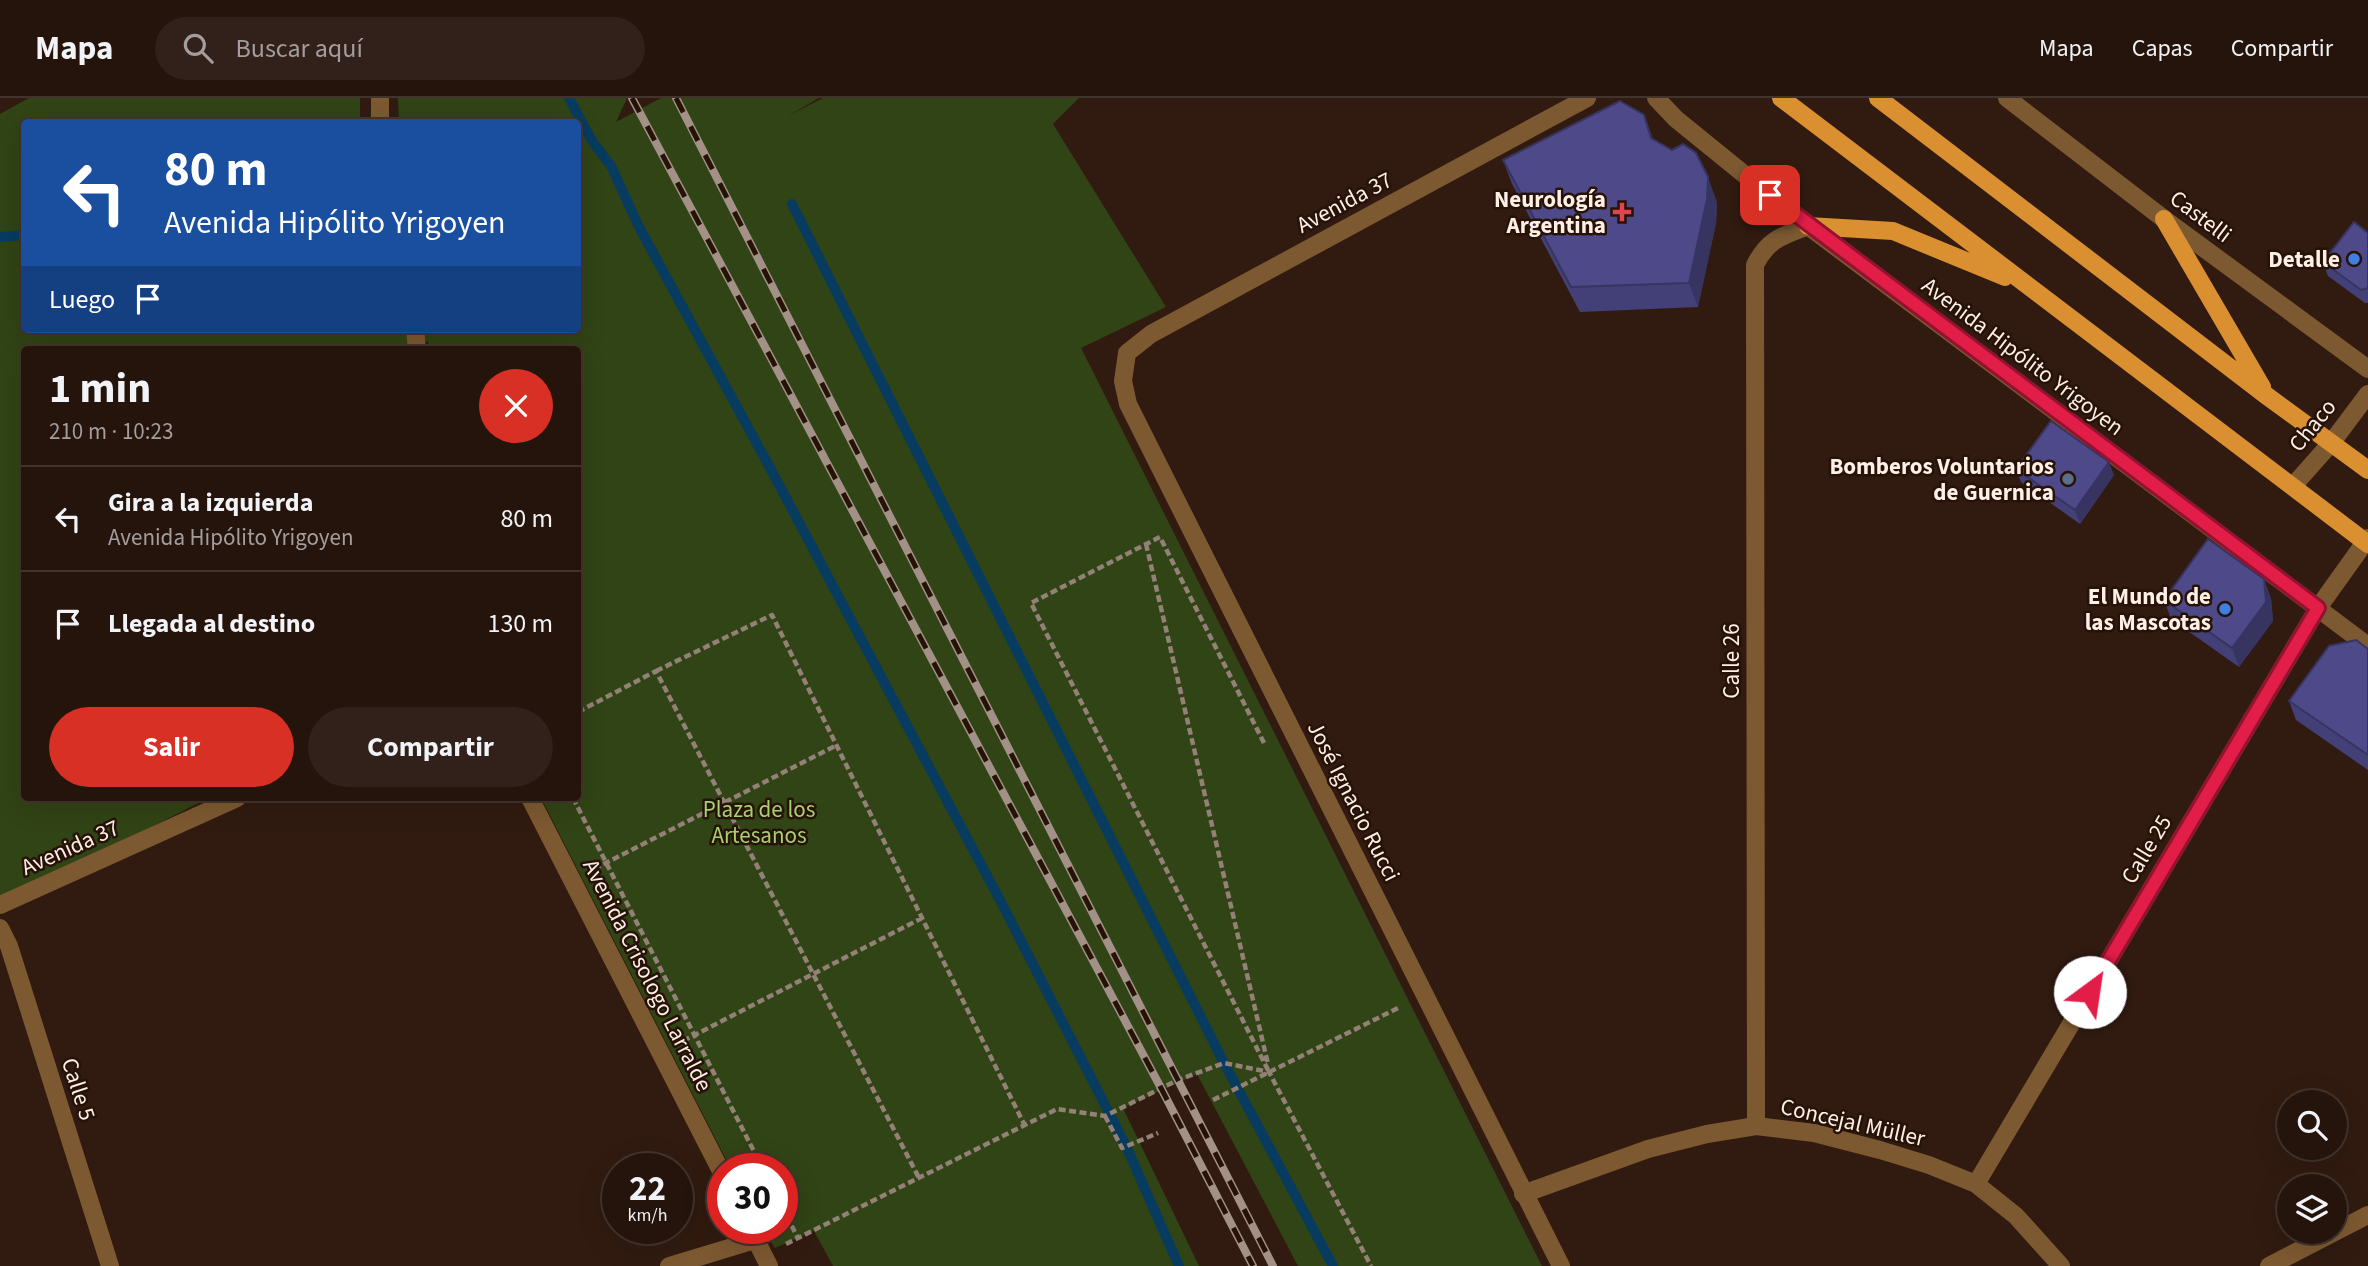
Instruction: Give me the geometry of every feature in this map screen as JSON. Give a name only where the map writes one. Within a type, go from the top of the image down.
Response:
[{"type":"main road","points":[[1780,98],[2367,541]]},
{"type":"main road","points":[[1878,98],[2267,396],[2368,470]]},
{"type":"main road","points":[[2164,219],[2267,396]]},
{"type":"main road","points":[[1808,226],[1894,231],[2034,290]]},
{"type":"street","points":[[380,98],[380,119]]},
{"type":"street","points":[[1540,123],[1560,98]]},
{"type":"street","name":"Avenida 37","points":[[1127,353],[1151,334],[1587,98]]},
{"type":"street","name":"Avenida Hipólito Yrigoyen","points":[[1656,98],[1675,119],[1808,226],[2368,646]]},
{"type":"street","name":"Castelli","points":[[2007,98],[2164,219],[2368,369]]},
{"type":"street","name":"Calle 26","points":[[1756,1126],[1755,265],[1763,249],[1776,238],[1808,226]]},
{"type":"street","name":"José Ignacio Rucci","points":[[1127,353],[1123,381],[1128,404],[1561,1266]]},
{"type":"street","name":"Chaco","points":[[2293,486],[2332,442],[2368,394]]},
{"type":"street","name":"Calle 25","points":[[1976,1184],[2318,608],[2367,541]]},
{"type":"street","name":"Avenida 37","points":[[0,905],[230,801]]},
{"type":"street","name":"Avenida Crisologo Larralde","points":[[532,801],[712,1153]]},
{"type":"street","name":"Calle 5","points":[[0,928],[9,946],[110,1266]]},
{"type":"street","name":"Concejal Müller","points":[[1523,1194],[1648,1150],[1707,1134],[1756,1126],[1814,1133],[1929,1165],[1976,1184],[2016,1216],[2061,1266]]},
{"type":"street","points":[[2269,1266],[2368,1215]]},
{"type":"street","points":[[669,1266],[726,1244]]},
{"type":"street","points":[[757,1244],[769,1266]]},
{"type":"path","points":[[1266,747],[1160,537],[1031,603],[1269,1072],[1371,1266]]},
{"type":"path","points":[[1146,544],[1269,1072]]},
{"type":"path","points":[[581,710],[772,615],[1024,1124]]},
{"type":"path","points":[[656,671],[919,1178]]},
{"type":"path","points":[[593,869],[837,745]]},
{"type":"path","points":[[575,801],[755,1153]]},
{"type":"path","points":[[682,1042],[922,918]]},
{"type":"path","points":[[1213,1100],[1424,995]]},
{"type":"path","points":[[1398,1008],[1404,1020]]},
{"type":"path","points":[[798,1238],[1057,1108],[1105,1116],[1178,1080],[1224,1063],[1269,1072]]},
{"type":"path","points":[[1105,1116],[1122,1147],[1157,1133]]},
{"type":"path","points":[[775,1248],[784,1244]]},
{"type":"green space","name":"Plaza de los Artesanos","points":[[29,98],[360,98],[360,119],[21,119],[21,333],[581,333],[581,119],[399,119],[398,98],[627,98],[616,122],[661,98],[819,98],[788,116],[823,98],[1079,98],[1053,124],[1166,307],[1081,348],[1542,1266],[1298,1266],[1197,1074],[1123,1108],[1199,1266],[833,1266],[814,1231],[798,1238],[798,1153],[723,1153],[543,801],[581,801],[581,346],[429,346],[428,341],[414,346],[21,346],[21,801],[202,801],[0,905],[0,114]]},
{"type":"building","name":"Neurología Argentina","points":[[1620,101],[1644,115],[1651,138],[1672,150],[1683,144],[1696,153],[1708,177],[1707,199],[1689,283],[1571,287],[1503,160]]},
{"type":"building","name":"Detalle","points":[[2354,222],[2368,233],[2368,288],[2361,290],[2323,262]]},
{"type":"building","name":"Bomberos Voluntarios de Guernica","points":[[2051,421],[2109,462],[2075,510],[2016,469]]},
{"type":"building","name":"El Mundo de las Mascotas","points":[[2208,539],[2264,579],[2266,602],[2232,648],[2164,600]]},
{"type":"building","points":[[2356,640],[2368,649],[2368,755],[2289,701],[2329,646]]},
{"type":"waterway","points":[[569,98],[580,119]]},
{"type":"waterway","points":[[581,120],[592,141],[611,166],[639,227],[1001,902],[1126,1146],[1179,1266]]},
{"type":"waterway","points":[[792,204],[1224,1063],[1333,1266]]},
{"type":"waterway","points":[[0,237],[21,235]]},
{"type":"railway","points":[[632,98],[1161,1088],[1253,1266]]},
{"type":"railway","points":[[676,98],[1273,1266]]},
{"type":"place","name":"Neurología Argentina","points":[[1622,212]]},
{"type":"place","name":"Detalle","points":[[2354,259]]},
{"type":"place","name":"Bomberos Voluntarios de Guernica","points":[[2068,479]]},
{"type":"place","name":"El Mundo de las Mascotas","points":[[2225,609]]},
{"type":"route","points":[[1770,195],[2318,608],[2090,992]]}]
